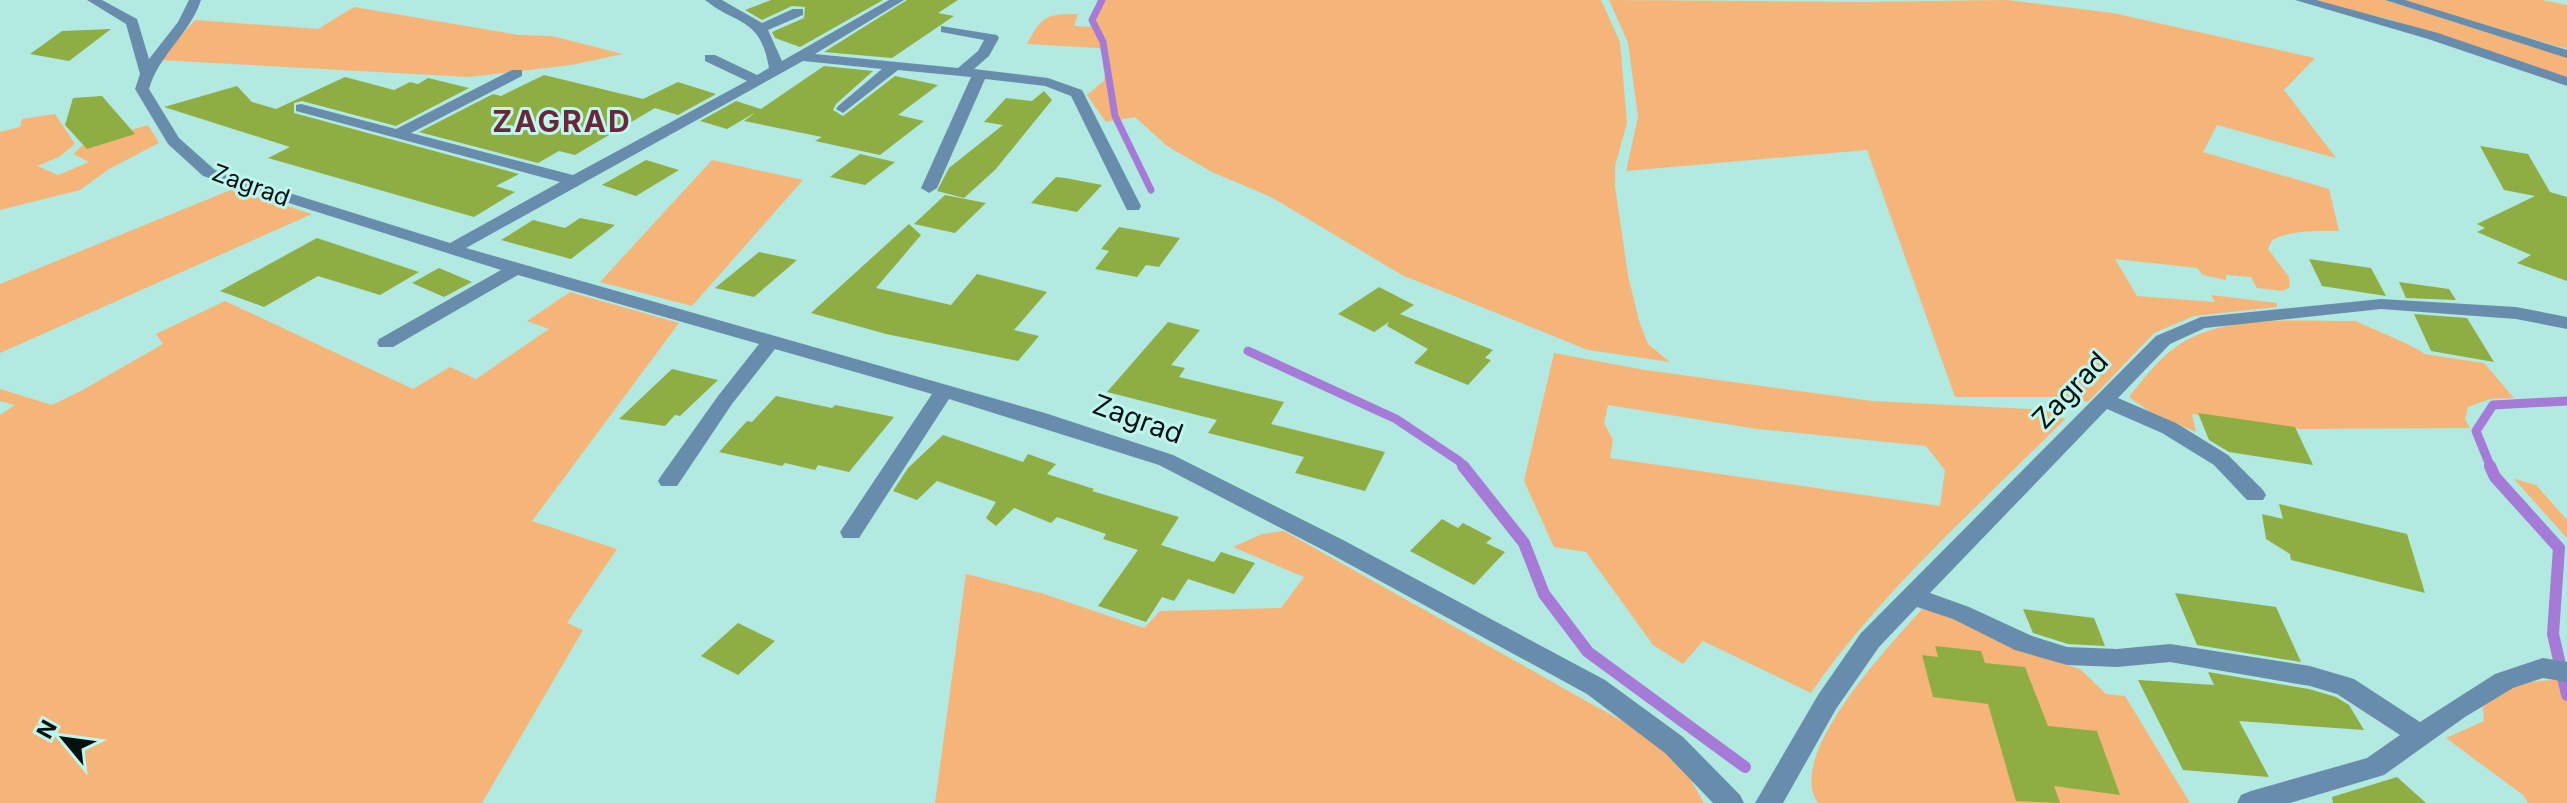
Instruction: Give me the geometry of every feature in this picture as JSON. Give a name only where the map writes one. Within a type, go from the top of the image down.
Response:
[{"type":"street","name":"Zagrad","points":[[93,0],[132,22],[145,72],[142,89],[173,141],[209,173],[516,269],[944,391],[1166,460],[1335,546],[1596,687],[1674,745],[1730,803]]},
{"type":"street","points":[[145,72],[192,14],[195,0]]},
{"type":"street","points":[[711,0],[740,11],[769,38],[777,71]]},
{"type":"street","points":[[452,249],[572,180],[803,57],[898,0]]},
{"type":"street","points":[[2301,0],[2433,36],[2567,82]]},
{"type":"street","points":[[2391,0],[2567,54]]},
{"type":"street","points":[[759,29],[798,12]]},
{"type":"street","points":[[946,29],[992,38],[984,53],[963,71]]},
{"type":"street","points":[[803,57],[1048,82],[1077,93],[1133,206]]},
{"type":"street","points":[[710,58],[758,81]]},
{"type":"street","points":[[843,109],[893,67]]},
{"type":"street","points":[[399,133],[517,73]]},
{"type":"street","points":[[929,188],[980,74]]},
{"type":"street","points":[[301,108],[572,180]]},
{"type":"street","points":[[386,343],[516,269]]},
{"type":"street","name":"Zagrad","points":[[1769,803],[1827,702],[1870,640],[2163,340],[2201,323],[2381,304],[2516,313],[2567,323]]},
{"type":"street","points":[[669,481],[725,400],[771,342]]},
{"type":"street","points":[[851,532],[944,391]]},
{"type":"street","points":[[2105,400],[2169,428],[2221,460],[2255,495]]},
{"type":"street","points":[[1912,596],[1961,613],[2024,643],[2067,656],[2117,658],[2170,653],[2310,676],[2345,686],[2420,735]]},
{"type":"street","points":[[2251,803],[2375,767],[2504,681],[2555,670]]},
{"type":"shaded area","points":[[1100,0],[1601,0],[1620,42],[1627,123],[1615,166],[1615,187],[1628,275],[1648,344],[1670,362],[1588,350],[1402,275],[1271,197],[1212,172],[1167,146],[1135,117],[1106,122],[1087,95],[1104,81],[1108,52],[1098,48],[1027,44],[1041,22],[1052,16],[1078,14],[1074,26],[1090,27]]},
{"type":"shaded area","points":[[1609,0],[2007,0],[2113,13],[2315,58],[2284,90],[2336,158],[2217,125],[2203,152],[2329,189],[2339,231],[2296,233],[2272,240],[2268,249],[2289,277],[2290,287],[2283,291],[2257,288],[2251,277],[2226,275],[2226,280],[2203,275],[2197,268],[2115,259],[2137,296],[2215,302],[2211,295],[2277,303],[2277,307],[2194,316],[2154,333],[2088,402],[2066,397],[1955,397],[1867,150],[1626,171],[1638,117],[1628,43]]},
{"type":"shaded area","points":[[2307,0],[2384,0],[2567,57],[2567,79],[2389,19]]},
{"type":"shaded area","points":[[2399,0],[2542,0],[2567,5],[2567,49]]},
{"type":"shaded area","points":[[354,7],[519,35],[552,36],[623,54],[571,65],[469,77],[159,60],[195,20],[318,29]]},
{"type":"shaded area","points":[[55,114],[75,144],[59,157],[37,166],[58,175],[89,162],[73,154],[84,144],[148,125],[159,143],[109,169],[80,190],[0,210],[0,132],[20,127],[22,119]]},
{"type":"shaded area","points":[[712,160],[803,180],[692,306],[600,282]]},
{"type":"shaded area","points":[[233,189],[312,214],[0,353],[0,284]]},
{"type":"shaded area","points":[[570,292],[679,323],[532,521],[617,549],[567,623],[583,630],[482,803],[0,803],[0,415],[15,405],[0,401],[0,389],[52,405],[163,344],[156,334],[225,301],[413,389],[450,367],[476,379],[549,329],[527,321]]},
{"type":"shaded area","points":[[2266,321],[2356,321],[2424,354],[2484,363],[2514,398],[2490,399],[2468,407],[2465,419],[2470,428],[2301,429],[2192,414],[2196,432],[2152,413],[2129,397],[2166,355],[2199,334],[2220,327]]},
{"type":"shaded area","points":[[1554,353],[1645,370],[1872,401],[2048,410],[2065,419],[1899,585],[1838,656],[1811,693],[1703,641],[1683,664],[1653,645],[1586,552],[1554,547],[1524,481]],"holes":[[[1608,405],[1757,429],[1926,446],[1945,470],[1940,506],[1610,458],[1613,440],[1604,423]]]},
{"type":"shaded area","points":[[2514,479],[2536,485],[2567,520],[2567,538]]},
{"type":"shaded area","points":[[1284,531],[1654,739],[1682,765],[1704,803],[935,803],[966,574],[1044,594],[1144,628],[1160,611],[1281,608],[1304,577],[1233,547],[1262,534]]},
{"type":"shaded area","points":[[1922,609],[1949,614],[2039,656],[2080,669],[2106,694],[2125,696],[2190,803],[1818,803],[1811,783],[1816,758],[1828,730],[1867,673]]},
{"type":"shaded area","points":[[2567,679],[2567,803],[2528,803],[2523,795],[2446,738],[2484,721],[2483,707],[2502,684]]},
{"type":"building","points":[[771,0],[883,0],[800,47],[775,38],[772,32],[804,18],[805,7],[792,6],[762,20],[745,10]]},
{"type":"building","points":[[907,0],[958,0],[938,13],[954,16],[892,58],[824,52]]},
{"type":"building","points":[[111,29],[69,61],[30,54],[62,31]]},
{"type":"building","points":[[824,66],[873,71],[836,104],[833,110],[843,116],[895,76],[938,85],[898,115],[924,121],[880,155],[815,141],[822,137],[744,121],[756,112],[727,129],[700,121],[736,101],[761,109]]},
{"type":"building","points":[[544,75],[643,99],[678,82],[716,94],[678,115],[655,108],[575,155],[559,151],[538,163],[419,132],[493,94],[501,96]]},
{"type":"building","points":[[345,77],[394,90],[428,78],[469,88],[396,126],[302,101],[294,103],[294,113],[519,174],[496,186],[515,192],[474,217],[268,158],[290,147],[164,107],[237,86],[252,102],[276,109]]},
{"type":"building","points":[[1044,91],[1052,100],[995,170],[964,198],[937,191],[949,168],[1003,125],[984,122],[1006,98],[1032,101]]},
{"type":"building","points":[[102,96],[135,134],[87,149],[65,125],[73,98]]},
{"type":"building","points":[[2480,146],[2528,154],[2550,192],[2567,197],[2567,281],[2517,263],[2531,255],[2477,232],[2485,228],[2477,224],[2535,196],[2504,190]]},
{"type":"building","points":[[860,154],[895,162],[865,185],[830,177]]},
{"type":"building","points":[[646,160],[679,170],[636,196],[602,185]]},
{"type":"building","points":[[1056,177],[1102,185],[1077,212],[1031,203]]},
{"type":"building","points":[[945,195],[986,203],[955,233],[914,224]]},
{"type":"building","points":[[580,218],[615,225],[571,259],[501,240],[533,220],[565,228]]},
{"type":"building","points":[[909,224],[921,235],[876,288],[951,305],[977,274],[1047,292],[1014,330],[1039,336],[1018,361],[886,334],[811,313]]},
{"type":"building","points":[[1119,227],[1180,238],[1159,267],[1146,265],[1137,277],[1095,269],[1109,251],[1101,249]]},
{"type":"building","points":[[317,238],[419,272],[380,295],[318,276],[264,307],[220,291]]},
{"type":"building","points":[[759,252],[797,260],[754,297],[715,288]]},
{"type":"building","points":[[2309,259],[2371,268],[2386,296],[2322,286]]},
{"type":"building","points":[[439,268],[472,282],[444,297],[412,283]]},
{"type":"building","points":[[2399,282],[2449,289],[2456,300],[2406,298]]},
{"type":"building","points":[[1379,287],[1414,305],[1400,314],[1493,350],[1485,358],[1491,360],[1468,385],[1414,363],[1428,349],[1387,326],[1389,322],[1374,332],[1338,314]]},
{"type":"building","points":[[2414,314],[2467,318],[2494,362],[2431,351]]},
{"type":"building","points":[[1168,322],[1200,330],[1171,365],[1185,368],[1179,377],[1284,402],[1271,424],[1385,452],[1365,491],[1295,473],[1304,457],[1208,433],[1217,420],[1107,392]]},
{"type":"building","points":[[672,369],[718,380],[665,426],[619,419]]},
{"type":"building","points":[[776,396],[894,417],[849,472],[818,465],[815,470],[785,463],[782,466],[719,452],[747,421],[752,422]]},
{"type":"building","points":[[2198,413],[2295,427],[2313,465],[2229,452],[2209,440]]},
{"type":"building","points":[[943,435],[1023,462],[1028,454],[1056,464],[1047,474],[1179,517],[1161,545],[1214,562],[1221,552],[1255,563],[1234,594],[1188,579],[1174,601],[1162,597],[1146,622],[1098,606],[1138,550],[1103,539],[1106,534],[1057,517],[1051,523],[1014,508],[996,526],[986,518],[996,502],[937,481],[917,500],[893,491],[908,468]]},
{"type":"building","points":[[2279,504],[2407,534],[2425,593],[2291,560],[2290,554],[2266,539],[2262,514],[2283,519]]},
{"type":"building","points":[[1442,519],[1458,528],[1463,523],[1492,538],[1486,543],[1505,552],[1474,585],[1410,551]]},
{"type":"building","points":[[2175,593],[2276,607],[2301,662],[2197,645]]},
{"type":"building","points":[[2023,609],[2094,618],[2105,646],[2068,644],[2033,633]]},
{"type":"building","points":[[738,623],[775,641],[738,675],[701,656]]},
{"type":"building","points":[[1935,646],[1981,651],[1985,663],[2025,667],[2048,726],[2097,731],[2120,795],[2054,786],[2060,803],[2016,801],[1988,704],[1933,697],[1922,655],[1938,657]]},
{"type":"building","points":[[2208,672],[2309,689],[2336,697],[2349,705],[2364,730],[2239,721],[2269,777],[2183,770],[2138,680],[2214,685]]},
{"type":"building","points":[[2397,777],[2426,803],[2333,803],[2332,797]]},
{"type":"waterway","points":[[1102,0],[1092,20],[1103,42],[1115,116],[1151,190]]},
{"type":"waterway","points":[[1248,351],[1396,419],[1465,468]]},
{"type":"waterway","points":[[2491,468],[2476,431],[2493,405],[2567,401]]},
{"type":"waterway","points":[[1463,466],[1524,543],[1544,594],[1588,652],[1745,767]]},
{"type":"waterway","points":[[2490,466],[2495,477],[2559,548],[2553,634],[2567,695]]},
{"type":"district","name":"ZAGRAD","points":[[562,121]]}]
